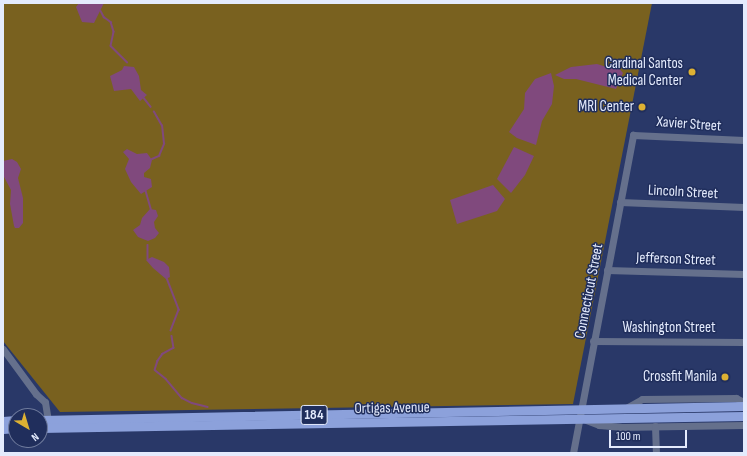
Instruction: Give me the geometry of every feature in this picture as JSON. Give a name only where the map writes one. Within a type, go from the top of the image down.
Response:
[{"type":"main road","name":"Ortigas Avenue","points":[[48,428],[581,414],[624,409],[744,406]]},
{"type":"main road","name":"Ortigas Avenue","points":[[48,420],[581,414],[744,416]]},
{"type":"street","name":"Xavier Street","points":[[633,135],[744,140]]},
{"type":"street","name":"Connecticut Street","points":[[573,453],[633,135]]},
{"type":"street","name":"Lincoln Street","points":[[620,202],[744,208]]},
{"type":"street","name":"Jefferson Street","points":[[607,270],[744,274]]},
{"type":"street","name":"Washington Street","points":[[593,341],[744,342]]},
{"type":"street","points":[[3,348],[36,394],[45,402],[45,408]]},
{"type":"street","points":[[624,409],[642,399],[736,398],[744,402]]},
{"type":"street","points":[[581,414],[599,425],[613,426],[744,424]]},
{"type":"street","points":[[655,426],[656,453]]},
{"type":"shaded area","points":[[3,3],[652,3],[573,404],[60,412],[3,341]]},
{"type":"shaded area","points":[[79,3],[104,3],[94,23],[82,22],[76,7]]},
{"type":"shaded area","points":[[597,64],[610,68],[616,65],[623,73],[616,89],[576,79],[564,79],[555,75],[571,67]]},
{"type":"shaded area","points":[[124,66],[134,67],[139,76],[141,90],[147,95],[140,101],[131,89],[114,91],[110,76],[122,70]]},
{"type":"shaded area","points":[[551,73],[554,86],[552,104],[542,121],[536,145],[517,138],[509,132],[524,109],[525,93],[535,79]]},
{"type":"shaded area","points":[[514,147],[534,156],[525,175],[511,193],[497,179]]},
{"type":"shaded area","points":[[127,149],[137,154],[147,153],[152,160],[150,168],[144,173],[144,177],[151,179],[152,187],[141,194],[131,182],[125,169],[129,159],[123,152]]},
{"type":"shaded area","points":[[12,159],[17,162],[21,169],[18,178],[23,198],[23,223],[19,228],[15,228],[14,226],[10,204],[11,190],[3,175],[3,161]]},
{"type":"shaded area","points":[[493,185],[505,199],[497,211],[457,224],[450,200]]},
{"type":"shaded area","points":[[150,209],[156,210],[158,216],[154,222],[155,228],[159,233],[155,238],[148,241],[138,237],[133,230],[140,225],[142,218]]},
{"type":"shaded area","points":[[152,257],[164,262],[169,267],[170,277],[166,279],[146,260]]},
{"type":"waterway","points":[[101,11],[104,17],[111,22],[114,32],[111,46],[127,62]]},
{"type":"waterway","points":[[144,98],[151,107]]},
{"type":"waterway","points":[[152,159],[159,156],[164,144],[162,126],[154,112]]},
{"type":"waterway","points":[[146,191],[151,209]]},
{"type":"waterway","points":[[148,245],[148,259]]},
{"type":"waterway","points":[[167,278],[179,310],[171,331]]},
{"type":"waterway","points":[[172,336],[174,348],[163,354],[158,361],[155,370],[166,379],[182,398],[192,403],[208,407]]},
{"type":"place","name":"Cardinal Santos Medical Center","points":[[692,72]]},
{"type":"place","name":"MRI Center","points":[[642,107]]},
{"type":"place","name":"Crossfit Manila","points":[[725,377]]}]
